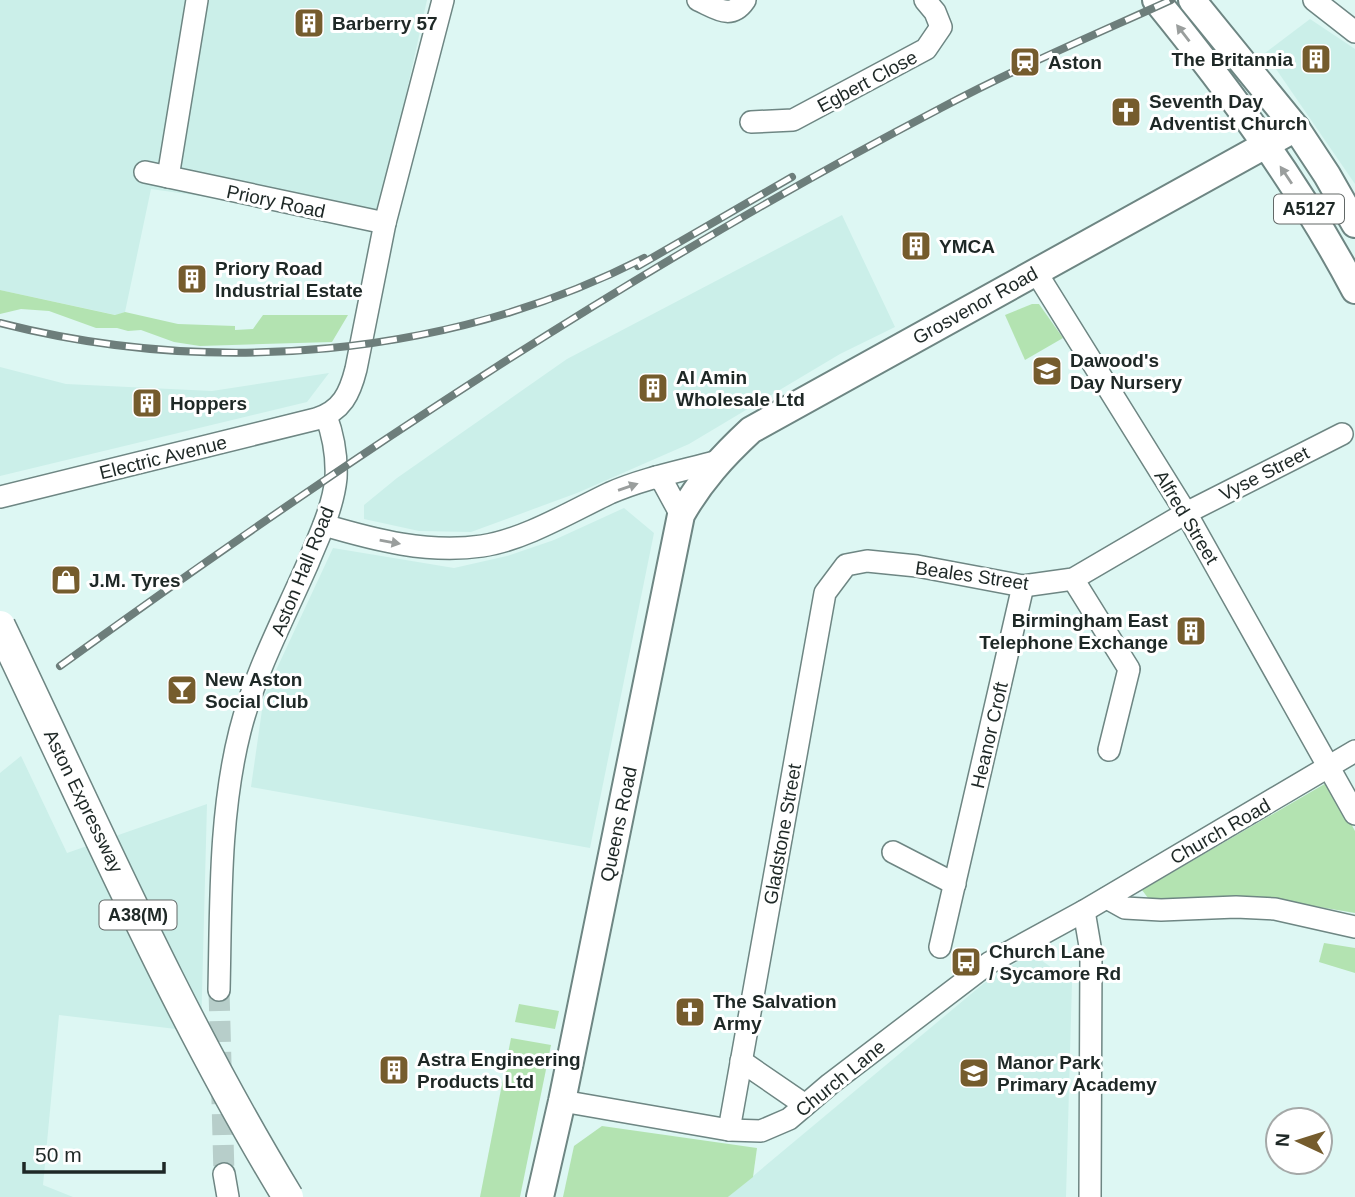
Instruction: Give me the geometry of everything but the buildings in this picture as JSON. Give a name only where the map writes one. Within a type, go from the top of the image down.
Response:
[{"type":"highway","name":"Aston Expressway","points":[[0,626],[197,1038],[242,1122],[288,1197]]},
{"type":"main road","name":"A5127","points":[[1156,0],[1228,91],[1267,146],[1310,212],[1355,290]]},
{"type":"main road","name":"A5127","points":[[1192,0],[1296,128],[1355,224]]},
{"type":"main road","name":"Grosvenor Road","points":[[718,461],[751,429],[1296,128]]},
{"type":"main road","name":"Queens Road","points":[[540,1197],[562,1101],[681,514],[695,489],[718,461]]},
{"type":"street","points":[[168,177],[197,0]]},
{"type":"street","points":[[326,415],[343,402],[353,381],[385,223],[443,0]]},
{"type":"street","points":[[698,0],[732,12],[740,8],[746,0]]},
{"type":"street","name":"Egbert Close","points":[[751,122],[793,120],[926,49],[941,27],[925,0]]},
{"type":"street","points":[[1314,0],[1355,32]]},
{"type":"street","name":"Priory Road","points":[[145,172],[385,223]]},
{"type":"street","name":"Alfred Street","points":[[1036,272],[1186,513],[1355,814]]},
{"type":"street","name":"Electric Avenue","points":[[0,497],[326,415]]},
{"type":"street","name":"Aston Hall Road","points":[[219,990],[222,885],[230,782],[252,690],[324,524],[334,490],[335,442],[326,415]]},
{"type":"street","name":"Vyse Street","points":[[1186,513],[1342,434]]},
{"type":"street","name":"Grosvenor Road","points":[[324,524],[368,538],[418,546],[481,546],[536,528],[611,493],[656,477],[718,461]]},
{"type":"street","points":[[656,477],[663,482],[681,514]]},
{"type":"street","name":"Beales Street","points":[[867,561],[917,566],[1024,586],[1073,579],[1186,513]]},
{"type":"street","name":"Gladstone Street","points":[[729,1130],[825,593],[846,565],[867,561]]},
{"type":"street","points":[[1073,579],[1129,669],[1108,750]]},
{"type":"street","name":"Heanor Croft","points":[[940,947],[1024,586]]},
{"type":"street","name":"Church Road","points":[[1084,911],[1355,751]]},
{"type":"street","points":[[893,852],[955,884]]},
{"type":"street","points":[[1107,898],[1125,908],[1275,909],[1355,927]]},
{"type":"street","points":[[1084,911],[1091,953],[1090,1197]]},
{"type":"street","name":"Church Lane","points":[[562,1101],[729,1130],[761,1131],[789,1119],[989,963],[1084,911]]},
{"type":"street","points":[[741,1061],[805,1105]]},
{"type":"street","points":[[224,1174],[228,1197]]},
{"type":"shaded area","points":[[0,0],[427,0],[378,221],[151,189],[125,312],[116,315],[0,290]]},
{"type":"shaded area","points":[[1310,19],[1355,49],[1355,184],[1265,53]]},
{"type":"shaded area","name":"Al Amin Wholesale Ltd","points":[[842,215],[895,327],[840,354],[689,444],[577,493],[471,532],[419,531],[364,519],[364,505],[397,478],[567,359]]},
{"type":"shaded area","points":[[0,367],[66,384],[212,391],[329,373],[307,402],[0,476]]},
{"type":"shaded area","points":[[624,508],[654,533],[590,848],[251,787],[264,696],[333,548],[454,568],[507,556],[554,540]]},
{"type":"shaded area","points":[[21,756],[67,853],[207,804],[201,1032],[59,1015],[43,1185],[73,1197],[0,1197],[0,773]]},
{"type":"shaded area","name":"Manor Park Primary Academy","points":[[1031,953],[1072,982],[1066,1197],[728,1197],[983,984]]},
{"type":"green space","points":[[0,290],[115,315],[125,312],[178,324],[235,326],[235,330],[253,329],[263,315],[348,315],[332,342],[200,346],[174,342],[141,330],[96,328],[49,311],[21,309],[0,314]]},
{"type":"green space","points":[[1032,304],[1039,304],[1063,338],[1025,360],[1005,315]]},
{"type":"green space","points":[[1328,782],[1355,831],[1355,913],[1272,899],[1148,898],[1142,890]]},
{"type":"green space","points":[[1324,943],[1355,948],[1355,973],[1319,962]]},
{"type":"green space","points":[[519,1004],[559,1011],[555,1029],[515,1022]]},
{"type":"green space","points":[[511,1038],[551,1045],[520,1197],[480,1197]]},
{"type":"green space","points":[[602,1126],[757,1148],[753,1177],[728,1197],[563,1197],[574,1146]]},
{"type":"tunnel","points":[[219,990],[224,1174]]},
{"type":"railway","points":[[60,666],[381,442],[490,371],[713,234],[969,93],[1171,0]]},
{"type":"railway","points":[[638,266],[792,177]]},
{"type":"railway","points":[[0,323],[80,340],[162,350],[245,353],[328,348],[410,337],[490,318],[569,292],[644,258]]},
{"type":"place","name":"Barberry 57","points":[[309,23]]},
{"type":"place","name":"The Britannia","points":[[1316,59]]},
{"type":"place","name":"Aston","points":[[1025,62]]},
{"type":"place","name":"Seventh Day Adventist Church","points":[[1126,112]]},
{"type":"place","name":"YMCA","points":[[916,246]]},
{"type":"place","name":"Priory Road Industrial Estate","points":[[192,279]]},
{"type":"place","name":"Dawood's Day Nursery","points":[[1047,371]]},
{"type":"place","name":"Al Amin Wholesale Ltd","points":[[653,388]]},
{"type":"place","name":"Hoppers","points":[[147,403]]},
{"type":"place","name":"J.M. Tyres","points":[[66,580]]},
{"type":"place","name":"Birmingham East Telephone Exchange","points":[[1191,631]]},
{"type":"place","name":"New Aston Social Club","points":[[182,690]]},
{"type":"place","name":"Church Lane / Sycamore Rd","points":[[966,962]]},
{"type":"place","name":"The Salvation Army","points":[[690,1012]]},
{"type":"place","name":"Astra Engineering Products Ltd","points":[[394,1070]]},
{"type":"place","name":"Manor Park Primary Academy","points":[[974,1073]]}]
